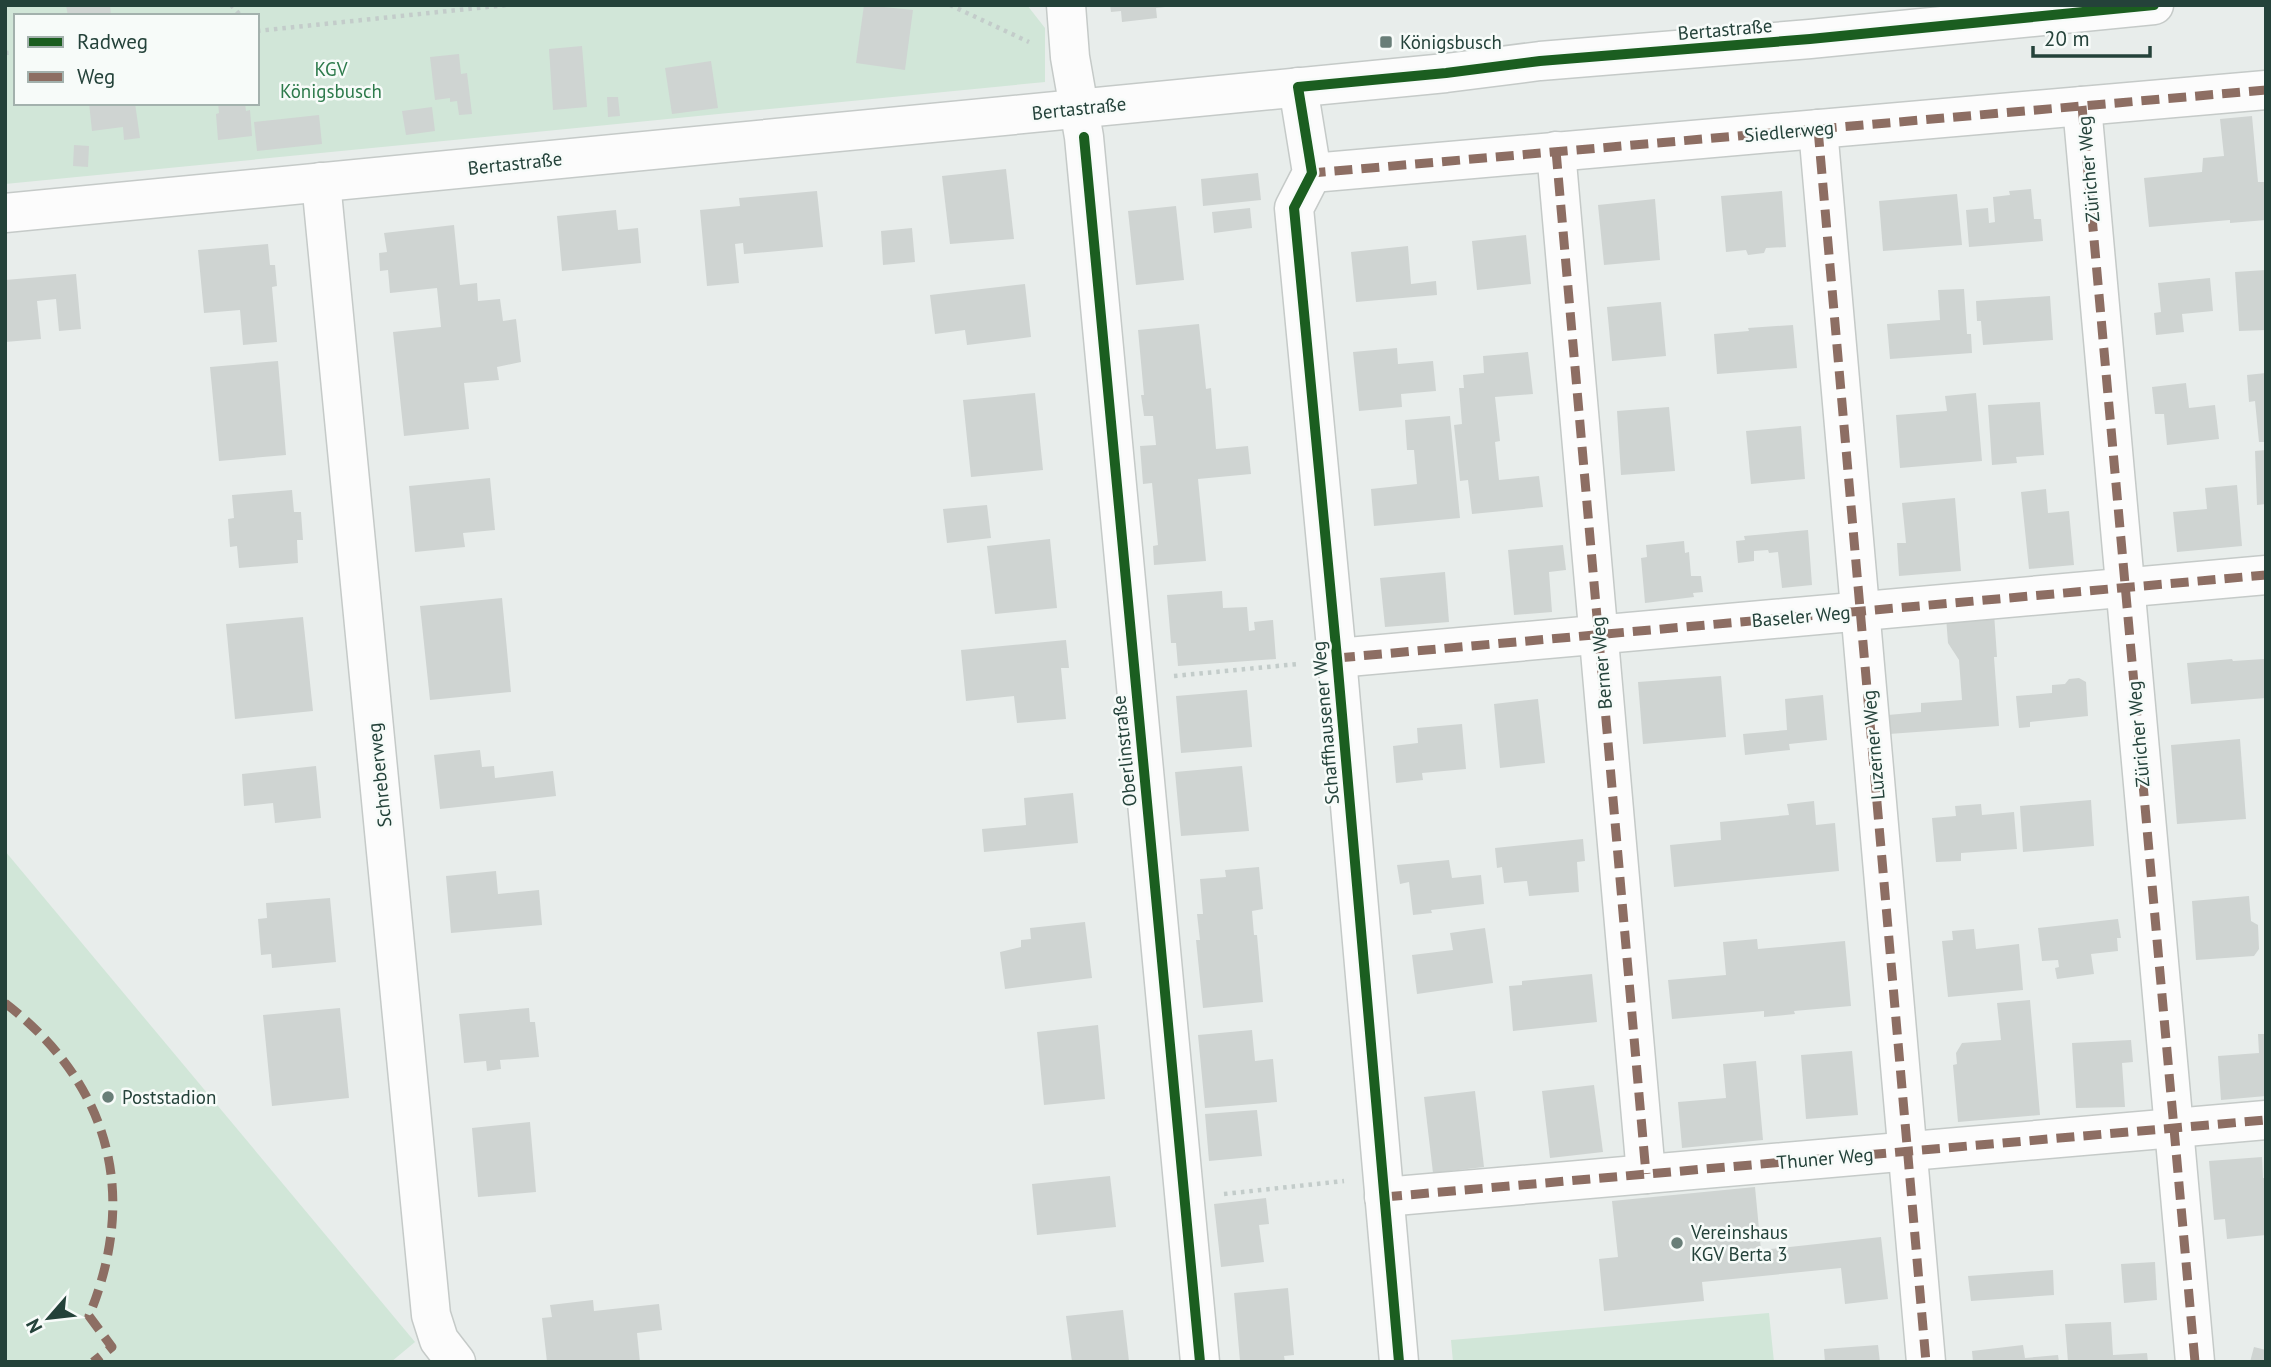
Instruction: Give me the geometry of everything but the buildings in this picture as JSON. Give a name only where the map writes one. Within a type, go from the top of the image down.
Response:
[{"type":"street","name":"Oberlinstraße","points":[[1066,5],[1070,57],[1080,107],[1200,1362]]},
{"type":"street","name":"Bertastraße","points":[[5,213],[1446,73],[1540,61],[1811,39],[2154,5]]},
{"type":"street","points":[[1298,87],[1312,173]]},
{"type":"street","name":"Siedlerweg","points":[[1312,173],[2266,90]]},
{"type":"street","name":"Züricher Weg","points":[[2082,106],[2195,1362]]},
{"type":"street","name":"Luzerner Weg","points":[[1818,129],[1926,1362]]},
{"type":"street","name":"Berner Weg","points":[[1556,151],[1646,1174]]},
{"type":"street","name":"Schaffhausener Weg","points":[[1312,173],[1294,208],[1399,1362]]},
{"type":"street","name":"Schreberweg","points":[[321,181],[431,1315],[439,1340],[456,1362]]},
{"type":"street","name":"Baseler Weg","points":[[1337,658],[2266,576]]},
{"type":"street","name":"Thuner Weg","points":[[1384,1186],[1646,1174],[2266,1120]]},
{"type":"path","points":[[259,31],[506,5]]},
{"type":"path","points":[[950,5],[1033,44]]},
{"type":"path","points":[[1135,680],[1337,658]]},
{"type":"path","points":[[1185,1198],[1384,1186]]},
{"type":"green space","name":"KGV Königsbusch","points":[[5,5],[1027,5],[1045,28],[1045,82],[5,184]]},
{"type":"green space","name":"Poststadion","points":[[5,851],[415,1342],[391,1362],[5,1362]]},
{"type":"green space","points":[[1769,1313],[1774,1362],[1453,1362],[1451,1340]]},
{"type":"marked path","points":[[1310,177],[1312,173],[2266,90]]},
{"type":"marked path","points":[[2082,106],[2195,1362]]},
{"type":"marked path","points":[[1818,129],[1926,1362]]},
{"type":"marked path","points":[[1556,151],[1646,1174]]},
{"type":"marked path","points":[[1337,658],[2266,575]]},
{"type":"marked path","points":[[5,1003],[41,1035],[69,1069],[91,1105],[105,1144],[112,1185],[112,1227],[104,1271],[89,1316],[112,1347],[93,1362]]},
{"type":"marked path","points":[[1384,1197],[2266,1120]]},
{"type":"cycle path","points":[[1399,1362],[1294,208],[1312,173],[1298,87],[1540,61],[1810,39],[2154,5]]},
{"type":"cycle path","points":[[1084,137],[1200,1362]]},
{"type":"place","name":"Königsbusch","points":[[1386,42]]},
{"type":"place","name":"Poststadion","points":[[108,1097]]},
{"type":"place","name":"Vereinshaus KGV Berta 3","points":[[1677,1243]]}]
